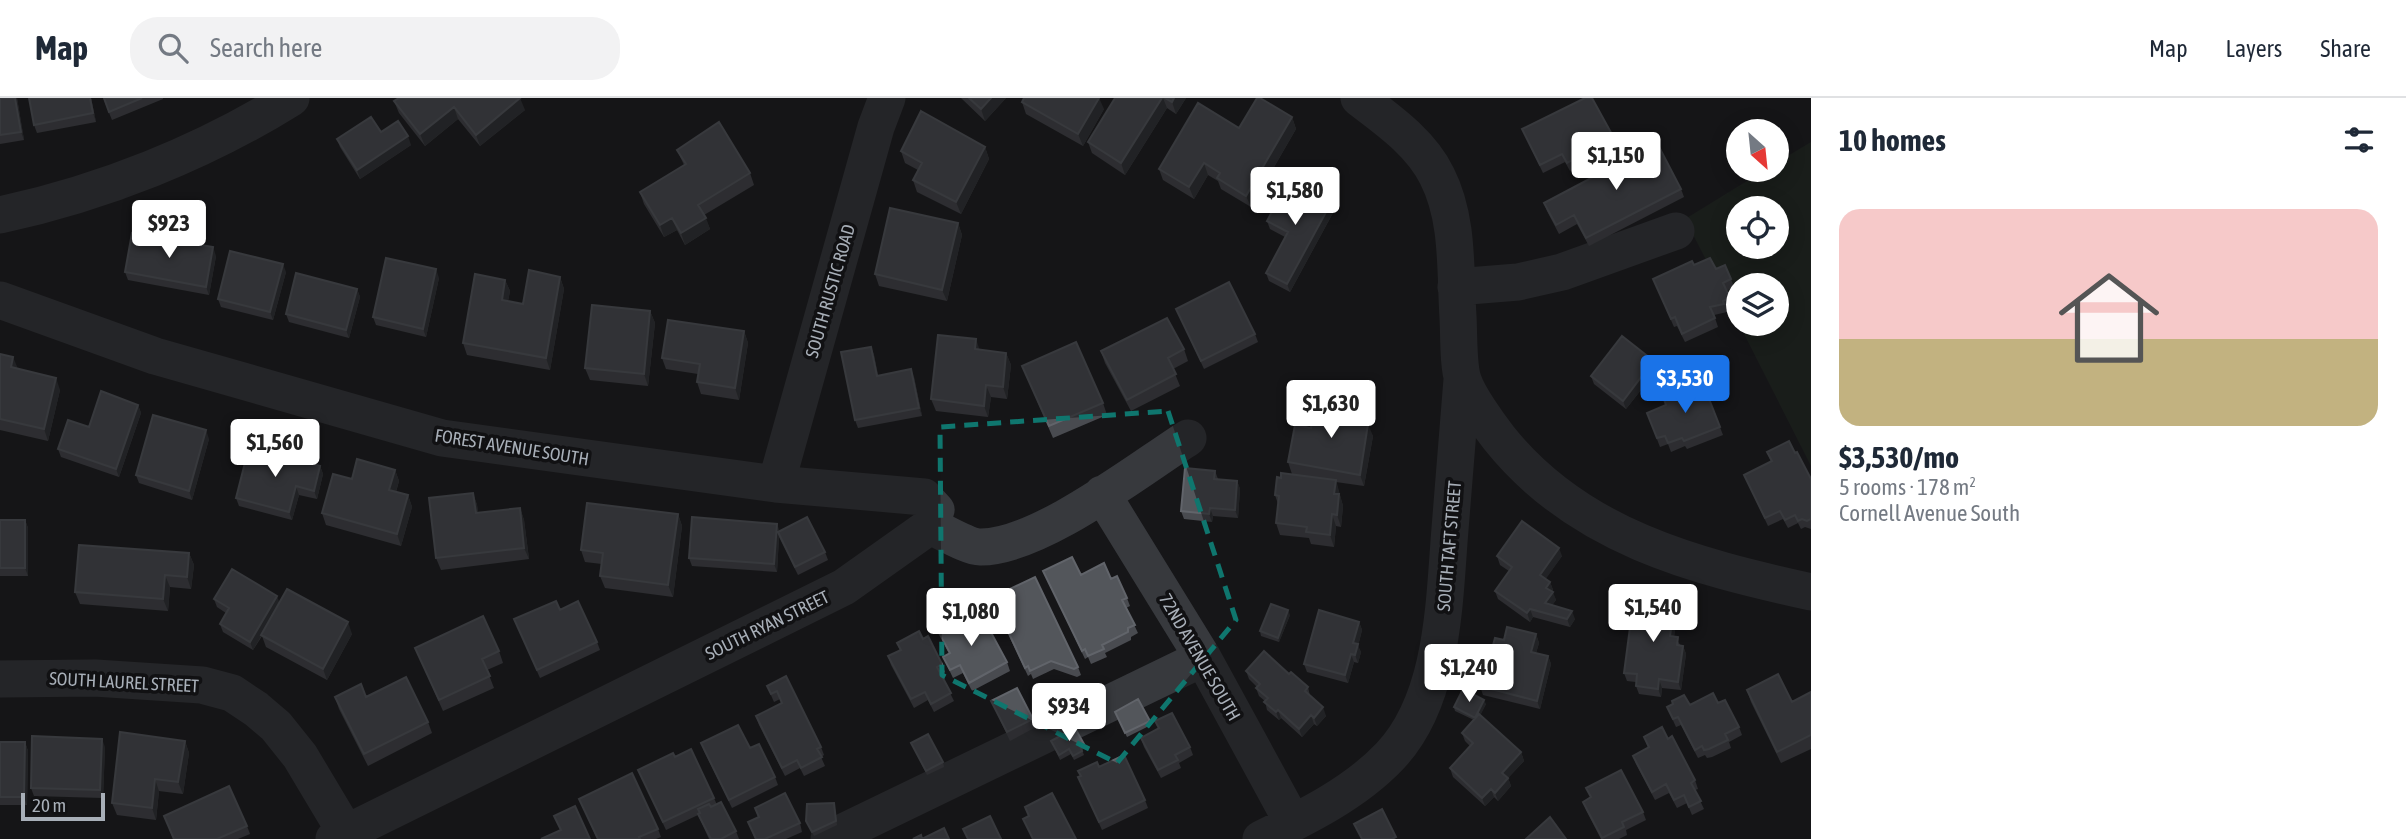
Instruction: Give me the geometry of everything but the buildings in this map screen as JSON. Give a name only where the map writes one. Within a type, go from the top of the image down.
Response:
[{"type":"street","points":[[0,215],[60,200],[141,173],[208,142],[291,98]]},
{"type":"street","name":"SOUTH RUSTIC ROAD","points":[[776,484],[876,127],[887,98]]},
{"type":"street","name":"SOUTH TAFT STREET","points":[[1261,839],[1362,783],[1392,754],[1411,725],[1429,688],[1442,628],[1462,380],[1455,252],[1449,211],[1437,176],[1418,148],[1391,121],[1359,98]]},
{"type":"street","points":[[1456,287],[1518,282],[1562,272],[1676,231]]},
{"type":"street","name":"FOREST AVENUE SOUTH","points":[[0,300],[155,356],[442,438],[776,484],[924,497],[936,510],[930,526]]},
{"type":"street","points":[[1462,380],[1490,426],[1520,464],[1562,500],[1598,523],[1639,543],[1737,575],[1811,592]]},
{"type":"street","points":[[930,526],[978,548],[1017,540],[1065,518],[1188,438]]},
{"type":"street","name":"72ND AVENUE SOUTH","points":[[1102,494],[1203,658],[1293,823]]},
{"type":"street","name":"SOUTH RYAN STREET","points":[[340,836],[844,587],[930,526]]},
{"type":"street","points":[[829,839],[1203,658]]},
{"type":"street","name":"SOUTH LAUREL STREET","points":[[0,679],[95,677],[202,685],[232,693],[276,726],[300,756],[340,836]]},
{"type":"highlighted area","points":[[1168,411],[1236,620],[1117,763],[942,675],[940,427]]},
{"type":"shaded area","points":[[1811,142],[1811,466],[1745,336],[1789,336],[1789,273],[1726,273],[1726,299],[1685,219],[1745,182],[1789,182],[1789,155]]}]
